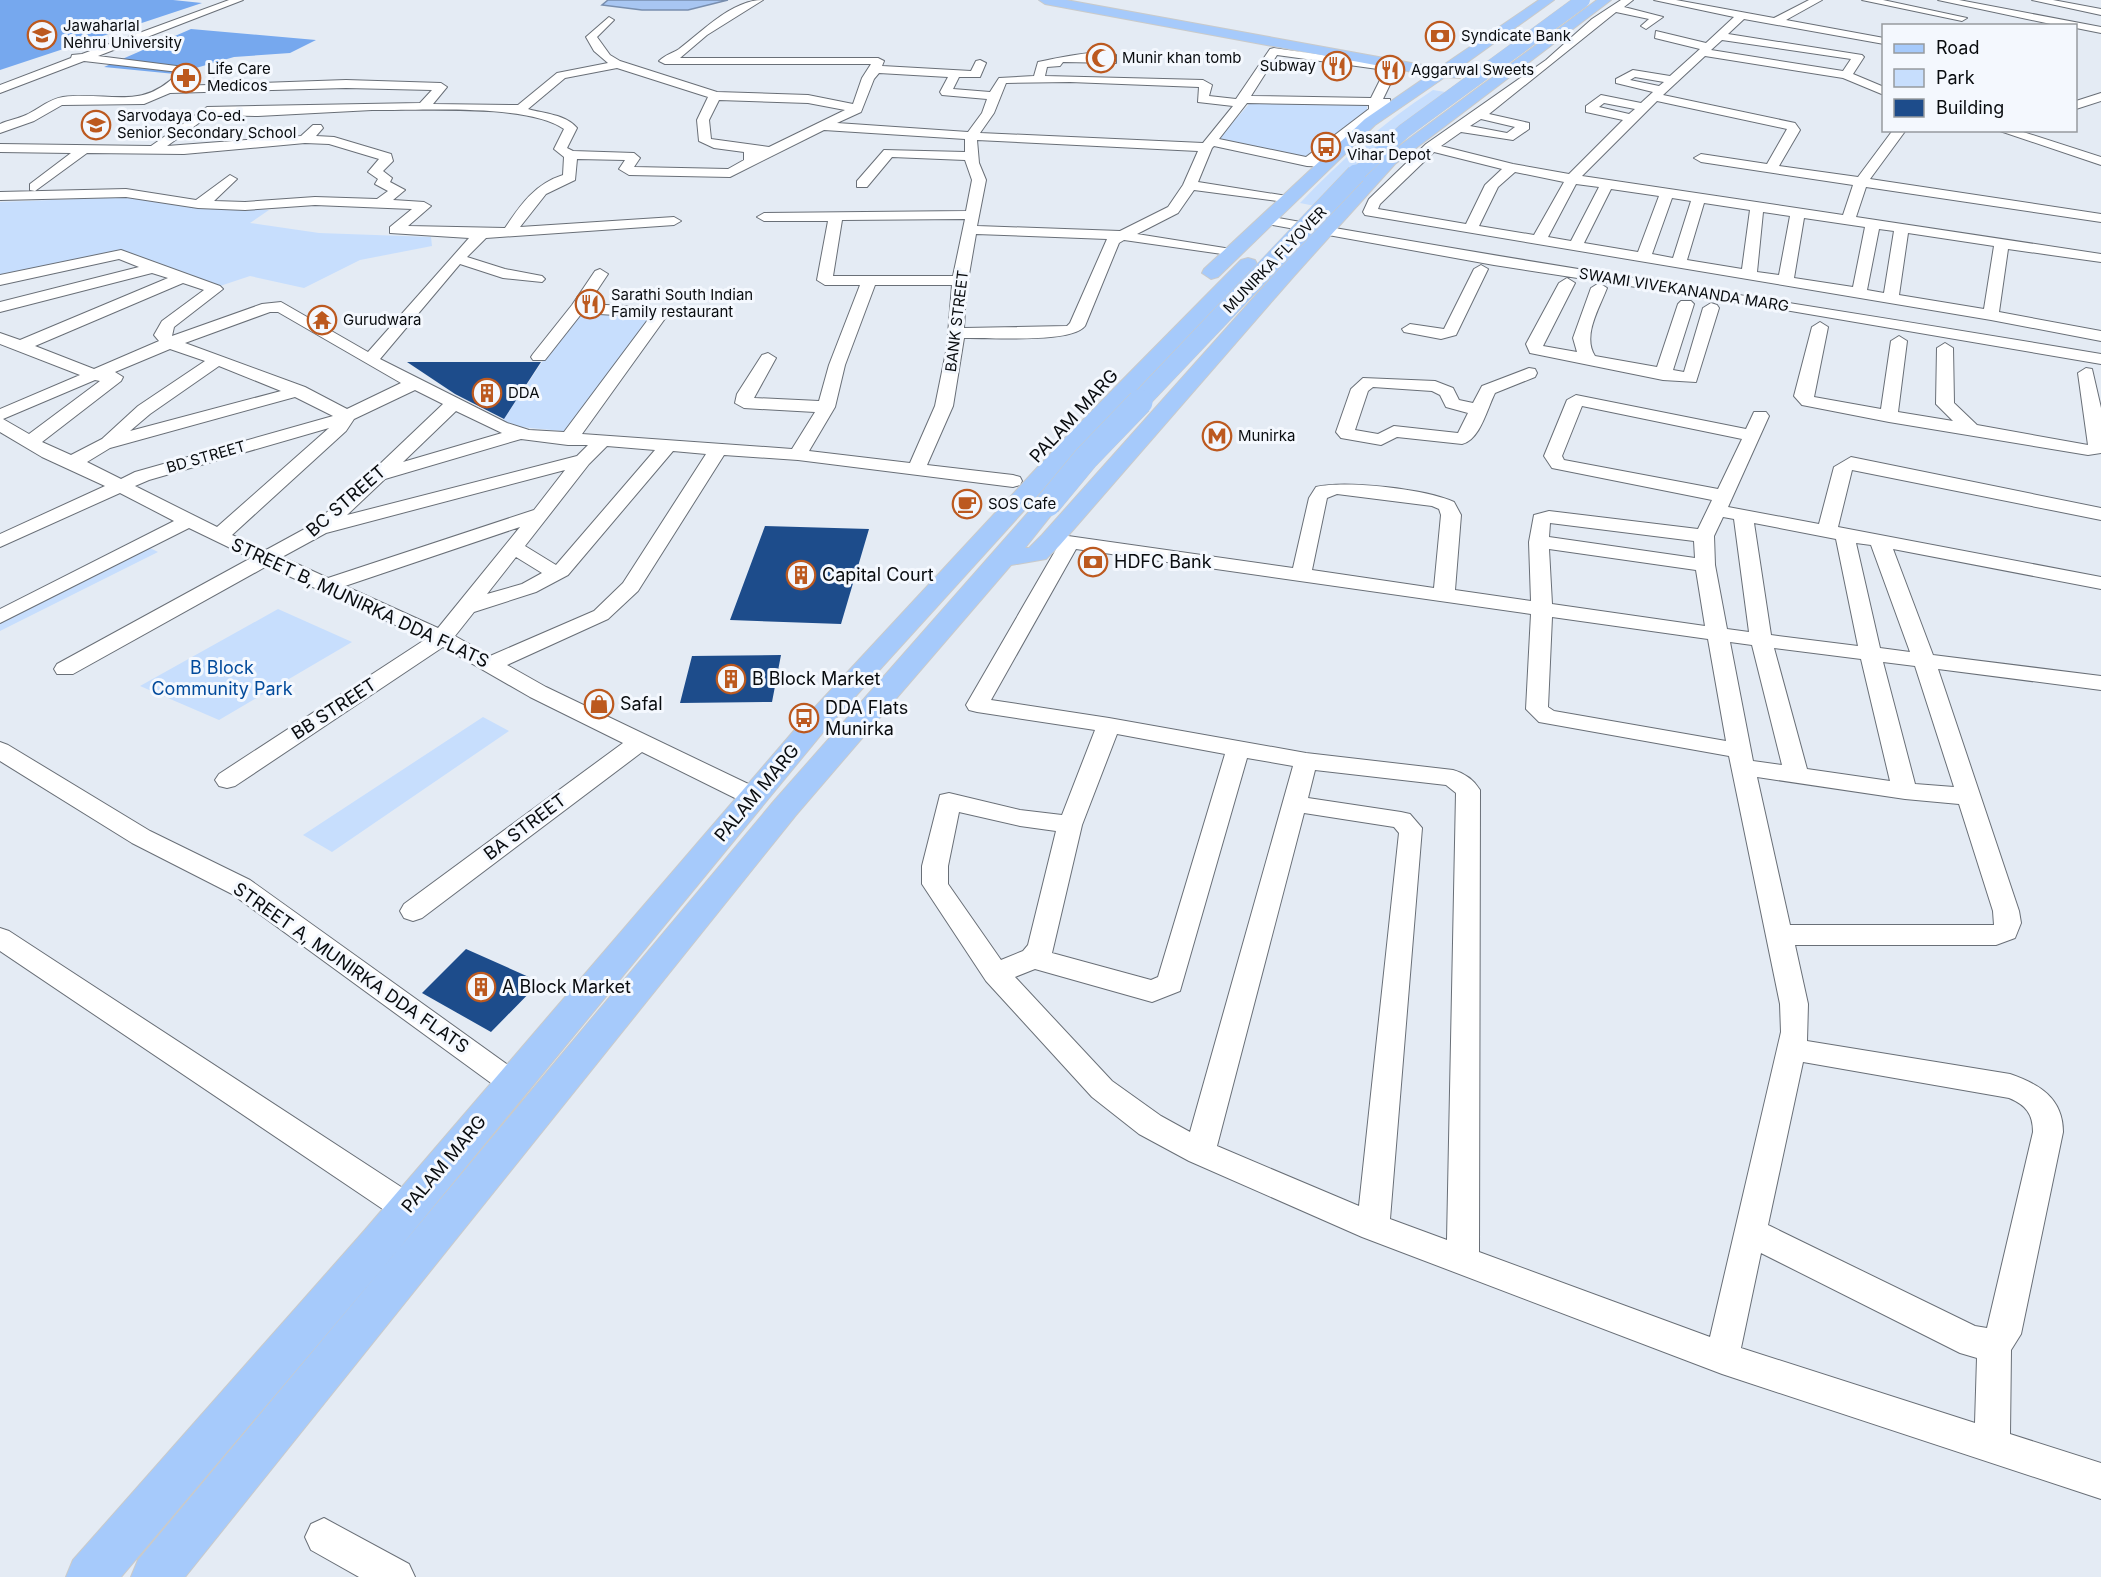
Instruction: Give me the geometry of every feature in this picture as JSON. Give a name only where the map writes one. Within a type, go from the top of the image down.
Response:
[{"type":"main road","points":[[1045,0],[1328,54],[1397,73],[1449,70]]},
{"type":"main road","points":[[1074,0],[1498,80]]},
{"type":"main road","name":"PALAM MARG","points":[[1018,489],[1126,359],[1277,210],[1315,164],[1370,122],[1548,0]]},
{"type":"main road","name":"MUNIRKA FLYOVER","points":[[978,540],[1018,489],[1358,152],[1560,0]]},
{"type":"main road","name":"MUNIRKA FLYOVER","points":[[978,540],[1048,504],[1086,458],[1374,156],[1429,112],[1583,0]]},
{"type":"main road","points":[[978,540],[1037,554],[1060,541],[1291,266],[1389,161],[1498,80],[1610,4]]},
{"type":"main road","points":[[1232,253],[1257,250],[1270,252],[1289,260],[1291,266]]},
{"type":"main road","name":"PALAM MARG","points":[[90,1577],[408,1208],[814,725],[978,540]]},
{"type":"main road","name":"PALAM MARG","points":[[155,1577],[778,818],[978,540]]},
{"type":"street","points":[[182,20],[230,0]]},
{"type":"street","points":[[0,87],[238,0]]},
{"type":"street","points":[[642,75],[682,52],[703,33],[758,0]]},
{"type":"street","points":[[1628,0],[1610,4],[1479,115],[1431,147],[1374,202],[1370,210],[1374,214],[1576,245],[1646,265],[1679,263],[1991,315],[2101,336]]},
{"type":"street","points":[[1659,0],[1695,3],[1712,10],[1882,41]]},
{"type":"street","points":[[1712,10],[1730,0]]},
{"type":"street","points":[[1760,18],[1794,0]]},
{"type":"street","points":[[1776,21],[1817,0]]},
{"type":"street","points":[[1867,0],[1886,4],[1910,3],[1974,18],[2018,24]]},
{"type":"street","points":[[1943,0],[2069,24]]},
{"type":"street","points":[[2037,0],[2101,12]]},
{"type":"street","points":[[1884,24],[1910,3]]},
{"type":"street","points":[[1610,4],[1658,17],[1646,26]]},
{"type":"street","points":[[1836,32],[1886,4]]},
{"type":"street","points":[[1540,238],[1572,179],[1643,107],[1742,15]]},
{"type":"street","points":[[1974,18],[2029,24]]},
{"type":"street","points":[[609,20],[591,37],[602,52],[617,65],[642,75],[675,81],[715,96],[808,99],[857,109]]},
{"type":"street","points":[[1863,37],[1882,25]]},
{"type":"street","points":[[2077,25],[2101,30]]},
{"type":"street","points":[[1659,33],[1659,36],[1664,39],[1705,49],[1846,75],[1882,91]]},
{"type":"street","points":[[2077,33],[2101,38]]},
{"type":"street","points":[[1720,36],[1858,57],[1846,75]]},
{"type":"street","points":[[956,333],[1056,332],[1074,329],[1107,251],[1119,236],[1171,213],[1190,185],[1208,144],[1232,116],[1274,51],[1328,54]]},
{"type":"street","points":[[0,129],[12,121],[34,116],[62,100],[148,102],[167,90],[188,70],[80,57]]},
{"type":"street","points":[[1040,79],[1038,75],[1042,64],[1056,64],[1060,59],[1091,59]]},
{"type":"street","points":[[153,150],[207,111],[258,112],[333,107],[520,110],[526,114],[553,118],[569,126],[571,133],[560,149],[570,155],[629,156],[633,158],[626,169],[629,171],[730,173],[769,151],[857,109],[868,74],[878,62],[665,61]]},
{"type":"street","points":[[868,74],[926,67],[955,74],[976,75],[980,63]]},
{"type":"street","points":[[520,110],[561,75],[617,65]]},
{"type":"street","points":[[820,126],[971,136],[1208,144],[1315,164],[1375,106],[1397,94],[1397,73]]},
{"type":"street","points":[[1673,80],[1632,73],[1620,81],[1657,94],[1791,126],[1794,130],[1771,168]]},
{"type":"street","points":[[955,74],[946,92],[994,96]]},
{"type":"street","points":[[675,81],[701,77]]},
{"type":"street","points":[[971,136],[988,113],[1001,80],[1203,84],[1206,85],[1202,99],[1375,106]]},
{"type":"street","points":[[167,90],[346,84],[441,87],[423,107]]},
{"type":"street","points":[[2077,90],[2101,96]]},
{"type":"street","points":[[715,96],[702,120],[705,141],[769,151]]},
{"type":"street","points":[[2077,105],[2101,96]]},
{"type":"street","points":[[1632,118],[1590,108],[1603,99],[1643,107]]},
{"type":"street","points":[[305,139],[333,107]]},
{"type":"street","points":[[1458,128],[1509,136],[1526,126],[1479,115]]},
{"type":"street","points":[[1848,220],[1861,182],[1898,132]]},
{"type":"street","points":[[2009,132],[2101,161]]},
{"type":"street","name":"BANK STREET","points":[[917,468],[947,398],[961,281],[979,179],[971,156],[971,136]]},
{"type":"street","points":[[0,148],[153,150],[219,148],[305,139],[330,140],[386,157],[386,161],[375,172],[385,178],[382,184],[398,190],[380,203]]},
{"type":"street","points":[[1431,147],[1512,168],[1572,179],[2101,258]]},
{"type":"street","points":[[750,162],[751,148]]},
{"type":"street","points":[[35,187],[67,160],[83,150]]},
{"type":"street","points":[[862,184],[889,153],[971,156]]},
{"type":"street","points":[[510,232],[541,190],[552,182],[570,177],[570,155]]},
{"type":"street","points":[[1701,158],[2097,214]]},
{"type":"street","points":[[21,162],[67,160]]},
{"type":"street","points":[[1442,224],[1512,168]]},
{"type":"street","points":[[198,204],[212,196],[230,179]]},
{"type":"street","points":[[1576,245],[1607,184]]},
{"type":"street","name":"SWAMI VIVEKANANDA MARG","points":[[1190,185],[1329,226],[1477,263],[1785,305],[2101,359]]},
{"type":"street","points":[[1471,228],[1492,185]]},
{"type":"street","points":[[1646,265],[1667,192]]},
{"type":"street","points":[[0,196],[126,194],[198,204],[245,206],[309,202],[424,206],[394,230],[510,232],[674,221]]},
{"type":"street","points":[[1679,263],[1699,197]]},
{"type":"street","points":[[1749,275],[1757,206]]},
{"type":"street","points":[[1786,281],[1798,212]]},
{"type":"street","points":[[414,214],[484,230]]},
{"type":"street","points":[[839,215],[836,217],[824,279],[961,281]]},
{"type":"street","points":[[764,217],[839,215],[971,223],[1119,236],[1232,253]]},
{"type":"street","points":[[1859,293],[1873,225]]},
{"type":"street","name":"SWAMI VIVEKANANDA MARG","points":[[1329,226],[1486,245],[1534,246],[1597,256],[2101,349]]},
{"type":"street","points":[[1891,298],[1902,228]]},
{"type":"street","points":[[370,360],[484,230]]},
{"type":"street","points":[[1991,315],[2002,242]]},
{"type":"street","points":[[0,280],[121,254],[153,268],[215,289],[163,330],[162,334],[169,344],[218,359],[299,391],[347,416],[340,427],[219,536]]},
{"type":"street","points":[[458,259],[502,273],[537,279]]},
{"type":"street","points":[[1410,329],[1450,332],[1477,263],[1567,283],[2094,374],[2098,448],[2088,450],[1974,432],[1889,417],[1804,398],[1820,327]]},
{"type":"street","points":[[0,306],[153,268]]},
{"type":"street","points":[[539,357],[578,308],[600,274]]},
{"type":"street","points":[[20,346],[184,277]]},
{"type":"street","points":[[798,455],[826,407],[837,365],[869,281]]},
{"type":"street","points":[[1567,283],[1533,347],[1539,351],[1663,375],[1692,377],[1711,308]]},
{"type":"street","points":[[1590,361],[1582,348],[1581,338],[1599,288]]},
{"type":"street","points":[[1663,375],[1686,304]]},
{"type":"street","points":[[0,415],[98,376],[169,344],[268,308],[281,307],[370,360],[501,427],[522,434],[568,440],[603,440],[719,448],[917,468],[1018,489]]},
{"type":"street","points":[[568,440],[661,313],[578,308]]},
{"type":"street","points":[[0,338],[98,376]]},
{"type":"street","points":[[1889,417],[1899,341]]},
{"type":"street","points":[[1945,348],[1946,404],[1974,432]]},
{"type":"street","points":[[29,443],[145,355]]},
{"type":"street","points":[[768,358],[746,394],[744,403],[826,407]]},
{"type":"street","points":[[73,462],[104,444],[144,410],[218,359]]},
{"type":"street","points":[[1478,410],[1454,404],[1448,392],[1435,386],[1369,382],[1360,389],[1345,432],[1378,440],[1394,431],[1462,440],[1466,436],[1488,390],[1528,373]]},
{"type":"street","name":"BD STREET","points":[[0,541],[121,485],[179,464],[347,416],[415,383]]},
{"type":"street","points":[[1581,383],[1553,456],[1558,464],[1720,503],[1743,515],[2101,583]]},
{"type":"street","points":[[104,444],[299,391]]},
{"type":"street","points":[[1576,400],[1757,426],[1704,536],[1705,565],[1716,634],[1777,935],[1794,1004],[1795,1032],[1722,1358]]},
{"type":"street","name":"BC STREET","points":[[65,669],[270,558],[317,530],[348,505],[455,402]]},
{"type":"street","points":[[144,410],[173,424]]},
{"type":"street","name":"STREET B, MUNIRKA DDA FLATS","points":[[0,424],[29,443],[121,485],[219,536],[442,638],[538,692],[638,743],[754,797]]},
{"type":"street","points":[[375,477],[522,434]]},
{"type":"street","points":[[442,638],[539,514],[583,460],[603,440]]},
{"type":"street","points":[[464,608],[529,588],[557,574],[669,445]]},
{"type":"street","points":[[491,664],[601,615],[631,587],[719,448]]},
{"type":"street","points":[[317,530],[583,460]]},
{"type":"street","points":[[1905,791],[1836,533],[1843,467],[1851,462],[2101,514]]},
{"type":"street","points":[[1301,576],[1318,498],[1323,491],[1337,488],[1436,501],[1447,506],[1451,516],[1444,596]]},
{"type":"street","points":[[326,586],[539,514]]},
{"type":"street","points":[[1743,515],[1761,640],[1797,776]]},
{"type":"street","points":[[1704,536],[1549,517],[1540,520],[1542,610],[1536,688],[1537,709],[1541,715],[1742,759],[1797,776],[1905,791],[1969,797]]},
{"type":"street","points":[[0,617],[189,521]]},
{"type":"street","points":[[1463,1261],[1468,790],[1453,778],[1306,761],[1109,725],[977,705],[1060,541],[1716,634],[2101,683]]},
{"type":"street","points":[[1539,542],[1705,565]]},
{"type":"street","points":[[1777,935],[1996,935],[2006,931],[2008,923],[2006,911],[1924,660],[1880,542]]},
{"type":"street","points":[[513,547],[557,574]]},
{"type":"street","name":"BB STREET","points":[[227,780],[442,638]]},
{"type":"street","points":[[996,974],[1032,958],[1041,948],[1070,825],[1109,725]]},
{"type":"street","name":"BA STREET","points":[[412,911],[638,743]]},
{"type":"street","points":[[1032,958],[1152,991],[1170,984],[1238,749]]},
{"type":"street","name":"STREET A, MUNIRKA DDA FLATS","points":[[0,750],[141,837],[241,887],[512,1083]]},
{"type":"street","points":[[1200,1152],[1306,761]]},
{"type":"street","points":[[1070,825],[1020,818],[949,801],[935,866],[935,884],[996,974],[1102,1089],[1149,1125],[1200,1152],[1373,1227],[1722,1358],[2101,1481]]},
{"type":"street","points":[[1296,804],[1401,820],[1410,828],[1411,833],[1373,1227]]},
{"type":"street","points":[[0,938],[408,1208]]},
{"type":"street","points":[[1791,1049],[2010,1086],[2024,1090],[2040,1103],[2047,1114],[2048,1132],[2004,1334],[1994,1344],[1992,1444]]},
{"type":"street","points":[[1750,1232],[1972,1342],[1994,1344]]},
{"type":"street","points":[[324,1537],[396,1577]]},
{"type":"green space","points":[[1433,90],[1464,95],[1391,151],[1335,210],[1300,203],[1363,142]]},
{"type":"green space","points":[[1251,102],[1367,104],[1367,110],[1303,158],[1218,139]]},
{"type":"green space","points":[[129,197],[191,207],[269,210],[250,223],[319,233],[431,237],[432,246],[360,260],[304,288],[250,276],[220,286],[123,251],[0,278],[0,202]]},
{"type":"green space","points":[[578,308],[661,313],[572,432],[500,425]]},
{"type":"green space","points":[[138,542],[158,552],[0,631],[0,608]]},
{"type":"green space","name":"B Block Community Park","points":[[278,609],[352,642],[219,720],[140,686]]},
{"type":"green space","points":[[483,717],[509,731],[332,852],[303,835]]},
{"type":"shaded area","name":"Jawaharlal Nehru University","points":[[0,0],[173,0],[202,3],[0,70]]},
{"type":"shaded area","points":[[608,0],[728,0],[688,10],[642,10],[602,5]]},
{"type":"shaded area","points":[[191,29],[316,40],[290,53],[234,57],[175,74],[104,67]]},
{"type":"building","name":"DDA","points":[[407,362],[541,362],[504,419],[455,394]]},
{"type":"building","name":"Capital Court","points":[[765,526],[869,529],[841,624],[730,620]]},
{"type":"building","name":"B Block Market","points":[[781,655],[772,702],[680,703],[692,656]]},
{"type":"building","name":"A Block Market","points":[[466,949],[540,982],[491,1032],[422,993]]},
{"type":"place","name":"Jawaharlal Nehru University","points":[[42,35]]},
{"type":"place","name":"Syndicate Bank","points":[[1440,36]]},
{"type":"place","name":"Munir khan tomb","points":[[1101,58]]},
{"type":"place","name":"Subway","points":[[1337,66]]},
{"type":"place","name":"Aggarwal Sweets","points":[[1390,70]]},
{"type":"place","name":"Life Care Medicos","points":[[186,78]]},
{"type":"place","name":"Sarvodaya Co-ed. Senior Secondary School","points":[[96,125]]},
{"type":"place","name":"Vasant Vihar Depot","points":[[1326,147]]},
{"type":"place","name":"Sarathi South Indian Family restaurant","points":[[590,304]]},
{"type":"place","name":"Gurudwara","points":[[322,320]]},
{"type":"place","name":"DDA","points":[[487,393]]},
{"type":"place","name":"Munirka","points":[[1217,436]]},
{"type":"place","name":"SOS Cafe","points":[[967,504]]},
{"type":"place","name":"HDFC Bank","points":[[1093,562]]},
{"type":"place","name":"Capital Court","points":[[801,575]]},
{"type":"place","name":"B Block Market","points":[[731,679]]},
{"type":"place","name":"Safal","points":[[599,704]]},
{"type":"place","name":"DDA Flats Munirka","points":[[804,718]]},
{"type":"place","name":"A Block Market","points":[[481,987]]}]
